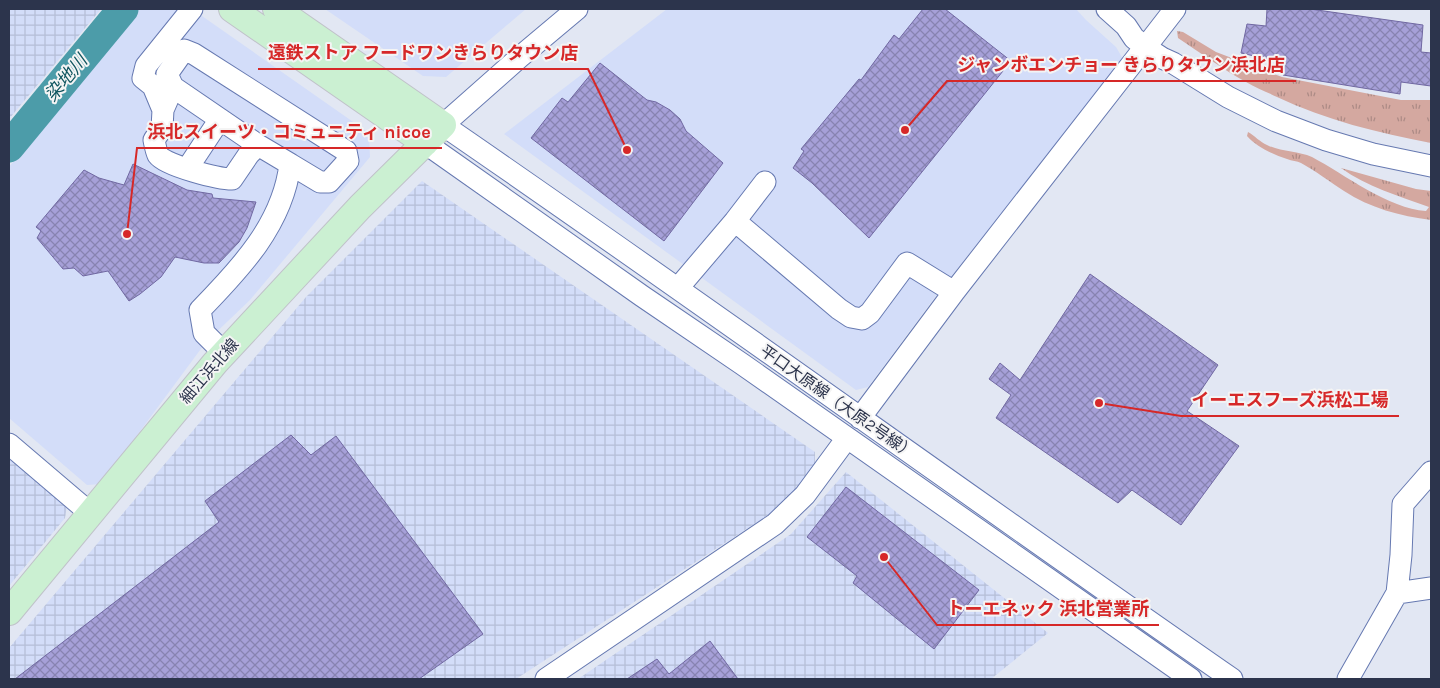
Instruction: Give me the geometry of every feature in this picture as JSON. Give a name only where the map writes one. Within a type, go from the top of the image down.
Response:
[{"type":"main road","points":[[232,9],[425,144]]},
{"type":"main road","points":[[276,9],[444,126]]},
{"type":"main road","name":"細江浜北線","points":[[9,612],[224,353],[360,207],[444,126]]},
{"type":"street","points":[[163,110],[153,86],[143,78],[146,66],[192,9]]},
{"type":"street","points":[[444,126],[521,56],[577,9]]},
{"type":"street","points":[[1107,9],[1126,26],[1134,38],[1148,43],[1162,58],[1228,98],[1276,121],[1326,140],[1373,154],[1431,166]]},
{"type":"street","points":[[860,418],[954,292],[1175,9]]},
{"type":"street","points":[[184,50],[194,54],[346,151],[348,161],[329,182],[320,182],[258,145],[220,119],[172,87],[167,74],[184,50]]},
{"type":"street","points":[[172,87],[163,110],[162,128],[154,140],[158,155],[164,161],[206,176],[232,179],[248,154],[258,145]]},
{"type":"street","points":[[187,169],[220,119]]},
{"type":"street","name":"平口大原線（大原2号線）","points":[[444,126],[678,288],[1232,679]]},
{"type":"street","name":"平口大原線（大原2号線）","points":[[425,144],[1191,679]]},
{"type":"street","points":[[224,353],[204,333],[200,310],[253,251],[274,218],[289,179],[290,164]]},
{"type":"street","points":[[678,288],[735,222],[765,182]]},
{"type":"street","points":[[735,222],[851,317],[862,319],[870,313],[907,263],[954,292]]},
{"type":"street","points":[[546,679],[775,524],[805,495],[847,438]]},
{"type":"street","points":[[9,444],[90,514]]},
{"type":"street","points":[[1348,679],[1397,594],[1403,504],[1431,472]]},
{"type":"street","points":[[1397,594],[1431,588]]},
{"type":"shaded area","points":[[9,9],[101,9],[9,119]]},
{"type":"shaded area","points":[[136,9],[192,9],[369,133],[370,157],[250,300],[206,342],[101,484],[87,485],[9,418],[9,167]]},
{"type":"shaded area","points":[[325,9],[526,9],[446,77],[423,76]]},
{"type":"shaded area","points":[[667,9],[1076,9],[1116,47],[1123,59],[935,297],[868,387],[856,390],[504,134]]},
{"type":"shaded area","points":[[422,181],[815,452],[815,466],[788,502],[516,679],[9,679],[9,648],[306,297]]},
{"type":"shaded area","points":[[9,459],[67,506],[65,518],[9,586]]},
{"type":"shaded area","points":[[846,472],[1048,633],[991,679],[578,679],[791,534]]},
{"type":"green space","points":[[1177,31],[1183,32],[1216,52],[1282,77],[1401,100],[1431,100],[1431,143],[1352,125],[1296,105],[1228,72],[1178,38]]},
{"type":"green space","points":[[1248,132],[1272,147],[1312,157],[1382,198],[1412,209],[1426,211],[1429,207],[1372,186],[1341,168],[1416,189],[1431,191],[1431,220],[1397,214],[1364,202],[1301,163],[1276,155],[1260,147],[1247,136]]},
{"type":"building","points":[[923,9],[945,9],[1011,61],[869,238],[812,183],[793,168],[804,151],[801,149],[859,79],[861,80],[894,35],[899,39]]},
{"type":"building","points":[[1267,9],[1310,9],[1423,25],[1421,52],[1431,53],[1431,86],[1401,82],[1400,94],[1283,75],[1285,63],[1241,53],[1247,24],[1266,26]]},
{"type":"building","points":[[600,63],[647,100],[656,102],[670,110],[680,119],[686,131],[723,163],[664,241],[531,138],[562,98],[568,102]]},
{"type":"building","points":[[133,164],[187,190],[212,194],[213,198],[256,202],[247,228],[239,242],[219,263],[204,263],[175,257],[161,277],[129,301],[108,271],[83,276],[74,268],[63,269],[37,238],[41,231],[36,227],[84,170],[99,178],[124,185]]},
{"type":"building","points":[[1090,274],[1218,365],[1187,411],[1239,446],[1181,525],[1132,490],[1118,503],[996,418],[1011,395],[989,379],[1000,363],[1020,380]]},
{"type":"building","points":[[291,435],[311,455],[336,436],[483,634],[419,679],[15,679],[219,522],[205,501]]},
{"type":"building","points":[[846,487],[979,590],[934,649],[853,583],[857,576],[807,537]]},
{"type":"building","points":[[710,641],[738,679],[627,679],[657,659],[669,674]]},
{"type":"waterway","name":"染地川","points":[[9,147],[123,9]]},
{"type":"place","name":"ジャンボエンチョー きらりタウン浜北店","points":[[905,130]]},
{"type":"place","name":"遠鉄ストア フードワンきらりタウン店","points":[[627,150]]},
{"type":"place","name":"浜北スイーツ・コミュニティ nicoe","points":[[127,234]]},
{"type":"place","name":"イーエスフーズ浜松工場","points":[[1099,403]]},
{"type":"place","name":"トーエネック 浜北営業所","points":[[884,557]]}]
